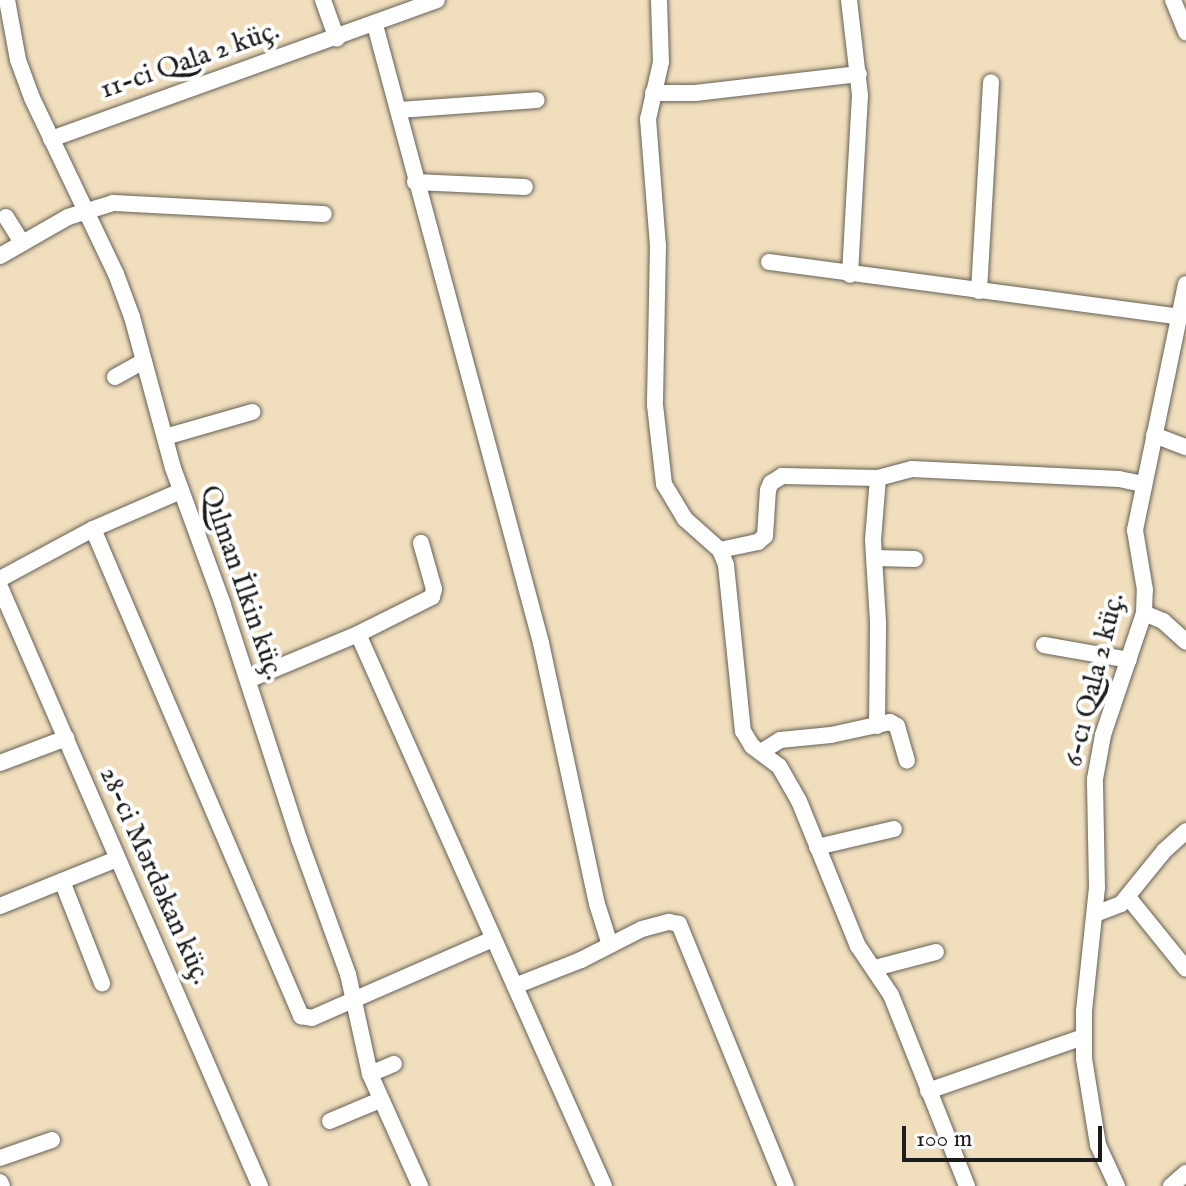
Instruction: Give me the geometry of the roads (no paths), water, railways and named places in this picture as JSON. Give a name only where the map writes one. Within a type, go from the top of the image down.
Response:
[{"type":"street","name":"Qılman İlkin küç.","points":[[7,0],[7,41],[123,292],[181,491],[344,962],[370,1074],[420,1186]]},
{"type":"street","points":[[323,0],[337,39]]},
{"type":"street","name":"11-ci Qala 2 küç.","points":[[51,139],[337,39],[437,0]]},
{"type":"street","points":[[659,0],[661,62],[648,119],[658,245],[655,405],[662,472],[668,493],[685,519],[720,550],[728,572],[743,731],[761,752],[779,766],[792,786],[858,946],[891,995],[967,1186]]},
{"type":"street","points":[[849,0],[859,74],[860,117],[850,275]]},
{"type":"street","points":[[1173,0],[1186,32]]},
{"type":"street","points":[[375,25],[415,182],[463,343],[502,507],[541,643],[597,904],[610,945]]},
{"type":"street","points":[[653,93],[695,93],[859,74]]},
{"type":"street","points":[[979,291],[991,82]]},
{"type":"street","points":[[399,110],[537,100]]},
{"type":"street","points":[[415,182],[525,187]]},
{"type":"street","points":[[0,256],[85,210],[113,203],[150,202],[324,214]]},
{"type":"street","points":[[6,217],[22,243]]},
{"type":"street","points":[[769,262],[1180,317]]},
{"type":"street","name":"6-cı Qala 2 küç.","points":[[1117,1186],[1098,1145],[1086,1083],[1083,1037],[1095,914],[1095,779],[1103,735],[1144,613],[1145,590],[1134,539],[1186,284]]},
{"type":"street","points":[[115,377],[144,361]]},
{"type":"street","points":[[165,437],[252,412]]},
{"type":"street","points":[[1154,435],[1186,447]]},
{"type":"street","points":[[720,550],[758,542],[765,536],[768,490],[775,479],[878,478],[912,469],[1119,479],[1143,484]]},
{"type":"street","points":[[877,726],[875,558],[878,478]]},
{"type":"street","points":[[0,579],[93,529],[181,491]]},
{"type":"street","points":[[93,529],[298,1013],[312,1018],[493,939]]},
{"type":"street","points":[[248,680],[358,634],[432,597],[434,589],[421,543]]},
{"type":"street","points":[[875,558],[915,559]]},
{"type":"street","name":"28-ci Mərdəkan küç.","points":[[0,587],[260,1186]]},
{"type":"street","points":[[1144,613],[1163,621],[1185,640]]},
{"type":"street","points":[[358,634],[604,1186]]},
{"type":"street","points":[[1044,645],[1129,660]]},
{"type":"street","points":[[761,752],[780,740],[890,722],[897,726],[907,761]]},
{"type":"street","points":[[0,763],[66,738]]},
{"type":"street","points":[[817,847],[894,829]]},
{"type":"street","points":[[1095,914],[1114,909],[1128,897],[1164,851],[1186,831]]},
{"type":"street","points":[[0,906],[117,859]]},
{"type":"street","points":[[62,881],[102,983]]},
{"type":"street","points":[[1128,897],[1186,969]]},
{"type":"street","points":[[515,986],[653,925],[679,924],[786,1186]]},
{"type":"street","points":[[875,968],[936,952]]},
{"type":"street","points":[[928,1091],[1083,1037]]},
{"type":"street","points":[[370,1074],[394,1064]]},
{"type":"street","points":[[330,1121],[380,1100]]},
{"type":"street","points":[[0,1158],[52,1140]]},
{"type":"street","points":[[1171,1186],[1186,1173]]}]
